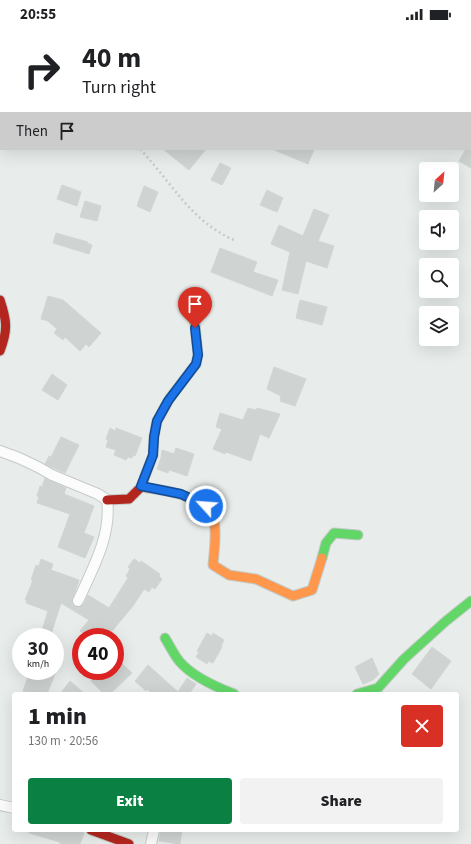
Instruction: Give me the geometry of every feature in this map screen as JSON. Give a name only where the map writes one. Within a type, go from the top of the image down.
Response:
[{"type":"street","points":[[0,300],[7,320],[6,336],[0,351]]},
{"type":"street","points":[[0,451],[19,458],[52,475],[98,494],[107,500],[129,499],[141,486],[153,455],[157,421],[168,401],[196,364],[198,355],[194,314]]},
{"type":"street","points":[[141,486],[181,494],[206,506],[213,519],[215,538],[213,565],[229,575],[256,579],[293,596],[312,590],[320,568],[326,543],[334,533],[358,535]]},
{"type":"street","points":[[78,602],[95,564],[105,533],[109,513],[107,500]]},
{"type":"street","points":[[363,692],[378,688],[404,659],[446,621],[471,601]]},
{"type":"street","points":[[165,638],[182,664],[220,688],[229,692]]},
{"type":"street","points":[[0,805],[12,808]]},
{"type":"street","points":[[96,832],[128,844]]},
{"type":"street","points":[[151,844],[154,832]]},
{"type":"path","points":[[141,150],[195,215],[220,234],[236,241]]},
{"type":"building","points":[[164,150],[205,150],[189,170]]},
{"type":"building","points":[[274,150],[314,150],[308,164]]},
{"type":"building","points":[[465,150],[471,150],[471,168],[459,161]]},
{"type":"building","points":[[220,163],[231,168],[222,185],[211,180]]},
{"type":"building","points":[[62,185],[81,192],[77,206],[57,199]]},
{"type":"building","points":[[144,186],[158,192],[150,212],[137,206]]},
{"type":"building","points":[[267,190],[283,198],[277,212],[260,205]]},
{"type":"building","points":[[85,201],[101,206],[97,221],[80,217]]},
{"type":"building","points":[[314,209],[329,215],[318,241],[334,246],[327,268],[306,261],[298,294],[282,290],[290,252],[271,244],[279,225],[303,236]]},
{"type":"building","points":[[56,233],[88,242],[87,243],[92,245],[89,254],[53,243]]},
{"type":"building","points":[[220,248],[257,262],[253,272],[278,280],[272,296],[211,272]]},
{"type":"building","points":[[48,296],[63,300],[101,333],[89,347],[86,344],[80,351],[65,337],[63,340],[54,333],[57,329],[48,321],[41,319]]},
{"type":"building","points":[[300,300],[327,307],[322,325],[296,318]]},
{"type":"building","points":[[274,367],[306,379],[295,406],[280,401],[281,396],[267,389]]},
{"type":"building","points":[[52,374],[67,385],[58,400],[42,390]]},
{"type":"building","points":[[248,408],[256,410],[257,408],[280,414],[269,438],[260,434],[251,461],[213,449],[222,429],[216,427],[220,413],[243,420]]},
{"type":"building","points":[[110,428],[115,431],[116,428],[142,438],[135,456],[133,455],[132,458],[128,457],[126,460],[114,455],[116,450],[106,447],[108,440],[106,439]]},
{"type":"building","points":[[61,437],[79,445],[65,473],[45,464],[49,456],[51,457]]},
{"type":"building","points":[[176,448],[194,454],[187,476],[169,470],[168,473],[157,469],[162,450],[174,454]]},
{"type":"building","points":[[45,478],[66,488],[64,494],[94,506],[84,533],[94,537],[85,558],[58,547],[70,514],[37,503],[39,497],[37,496],[40,486],[42,487]]},
{"type":"building","points":[[41,559],[53,564],[51,570],[79,580],[72,601],[73,605],[78,607],[84,604],[88,595],[109,608],[128,578],[126,576],[130,569],[128,567],[134,559],[140,563],[141,561],[160,574],[159,576],[162,579],[155,589],[152,587],[149,592],[144,589],[133,606],[115,628],[82,628],[89,620],[61,603],[53,628],[43,628],[48,611],[26,603],[27,601],[25,600],[33,580],[31,580],[36,565],[39,566]]},
{"type":"building","points":[[207,633],[212,636],[213,633],[224,640],[221,646],[222,647],[213,663],[208,661],[207,664],[196,657],[199,652],[197,651]]},
{"type":"building","points":[[432,647],[451,661],[431,689],[412,674]]},
{"type":"building","points":[[372,658],[379,674],[373,680],[363,684],[355,667]]},
{"type":"building","points":[[124,665],[132,673],[112,692],[102,692],[91,681],[124,680]]},
{"type":"building","points":[[148,665],[178,692],[151,692],[147,689],[146,691],[135,681]]},
{"type":"building","points":[[187,678],[196,684],[190,692],[178,692]]},
{"type":"building","points":[[27,680],[52,680],[48,692],[23,691]]},
{"type":"building","points":[[70,681],[83,692],[62,692]]},
{"type":"building","points":[[84,832],[84,834],[80,844],[60,844],[60,842],[29,833]]},
{"type":"building","points":[[161,832],[182,832],[180,844],[159,841]]},
{"type":"traffic: fast","points":[[170,398],[196,364],[198,355],[194,314]]},
{"type":"traffic: fast","points":[[322,558],[326,543],[334,533],[358,535]]},
{"type":"traffic: fast","points":[[364,692],[378,688],[404,659],[446,621],[471,601]]},
{"type":"traffic: fast","points":[[165,638],[178,659],[185,667],[212,685],[229,692]]},
{"type":"traffic: slow","points":[[141,487],[184,495],[203,505],[210,512],[215,526],[213,565],[229,575],[256,579],[293,596],[312,590],[322,558]]},
{"type":"traffic: jam","points":[[0,300],[6,326],[0,351]]},
{"type":"traffic: jam","points":[[107,500],[129,499],[141,487],[153,455],[157,421],[170,398]]},
{"type":"traffic: jam","points":[[96,832],[129,844]]},
{"type":"route","points":[[195,328],[198,355],[196,364],[168,401],[157,421],[153,455],[141,486],[181,494],[206,506]]}]
